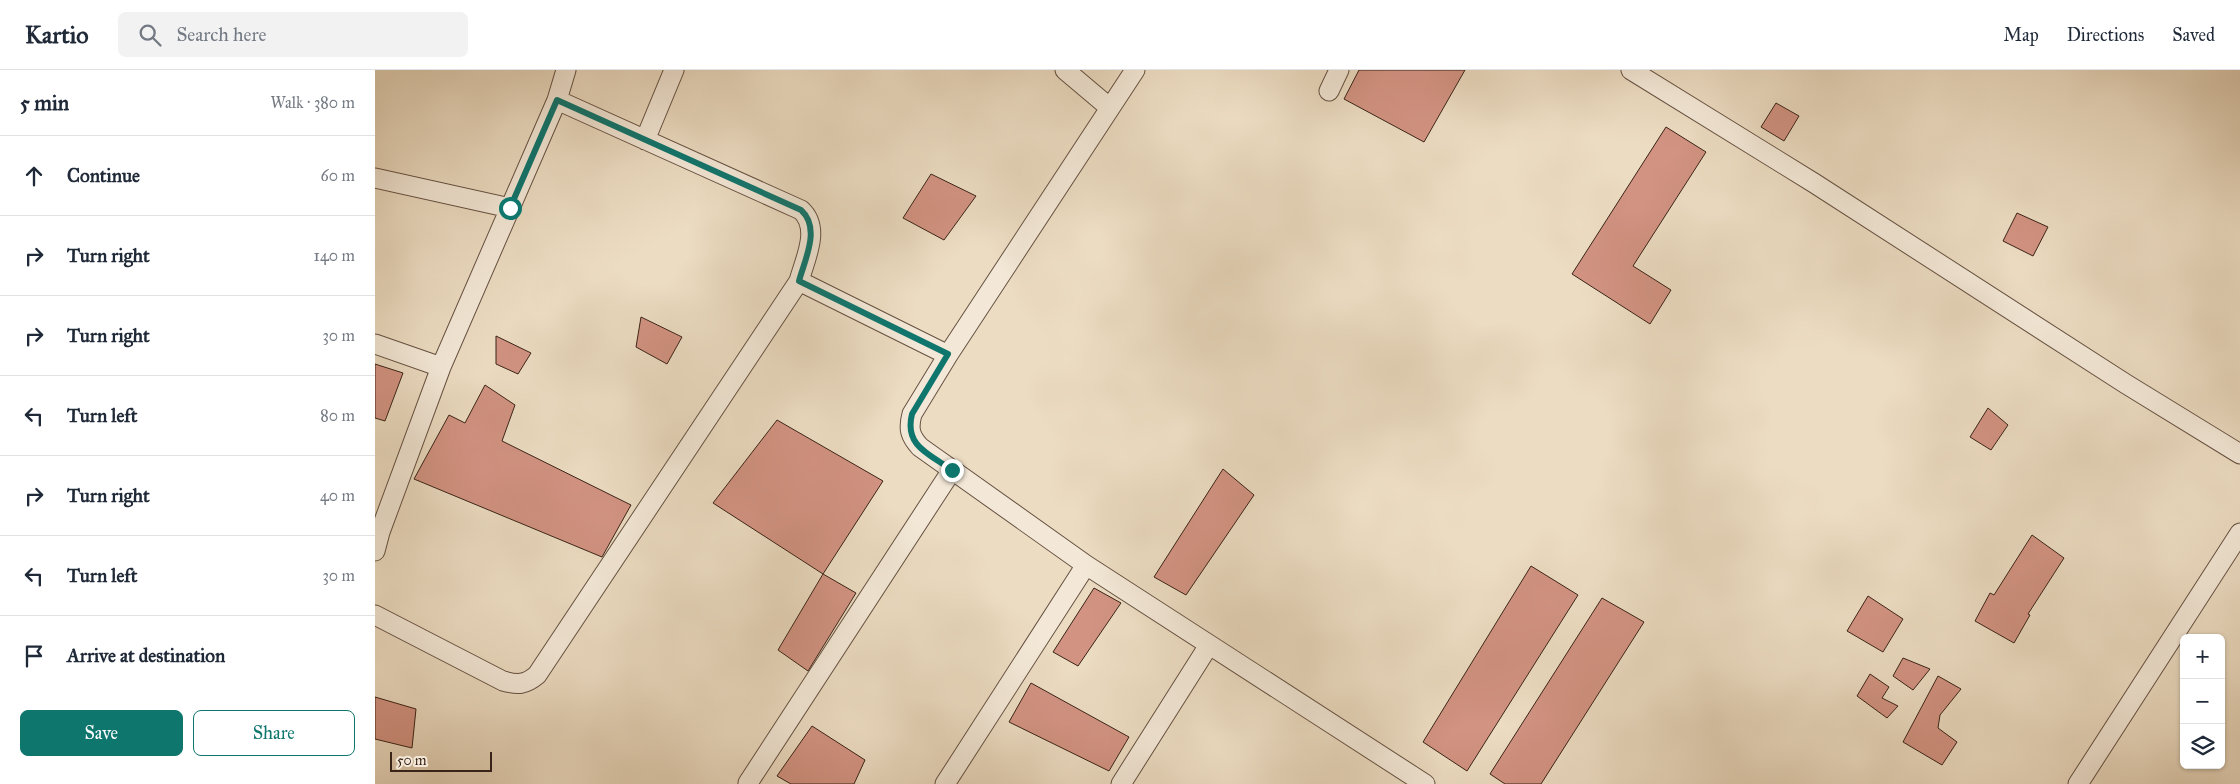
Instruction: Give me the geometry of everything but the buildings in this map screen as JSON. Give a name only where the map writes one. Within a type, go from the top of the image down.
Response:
[{"type":"street","points":[[375,551],[380,532],[441,367],[557,100],[566,70]]},
{"type":"street","points":[[645,140],[674,70]]},
{"type":"street","points":[[1065,70],[1110,108]]},
{"type":"street","points":[[1135,70],[948,354],[912,414],[909,425],[910,433],[920,447],[1086,565],[1425,784]]},
{"type":"street","points":[[1329,91],[1339,70]]},
{"type":"street","points":[[1631,70],[2240,454]]},
{"type":"street","points":[[375,614],[503,681],[518,685],[528,682],[537,675],[799,281],[811,238],[809,217],[801,210],[557,100]]},
{"type":"street","points":[[375,178],[510,208]]},
{"type":"street","points":[[799,281],[948,354]]},
{"type":"street","points":[[375,344],[441,367]]},
{"type":"street","points":[[748,783],[952,470]]},
{"type":"street","points":[[2078,784],[2240,534]]},
{"type":"street","points":[[945,784],[1086,565]]},
{"type":"street","points":[[1121,784],[1209,645]]},
{"type":"route","points":[[510,208],[557,100],[801,210],[809,217],[811,238],[799,281],[948,354],[912,414],[909,425],[910,433],[920,447],[952,470]]}]
